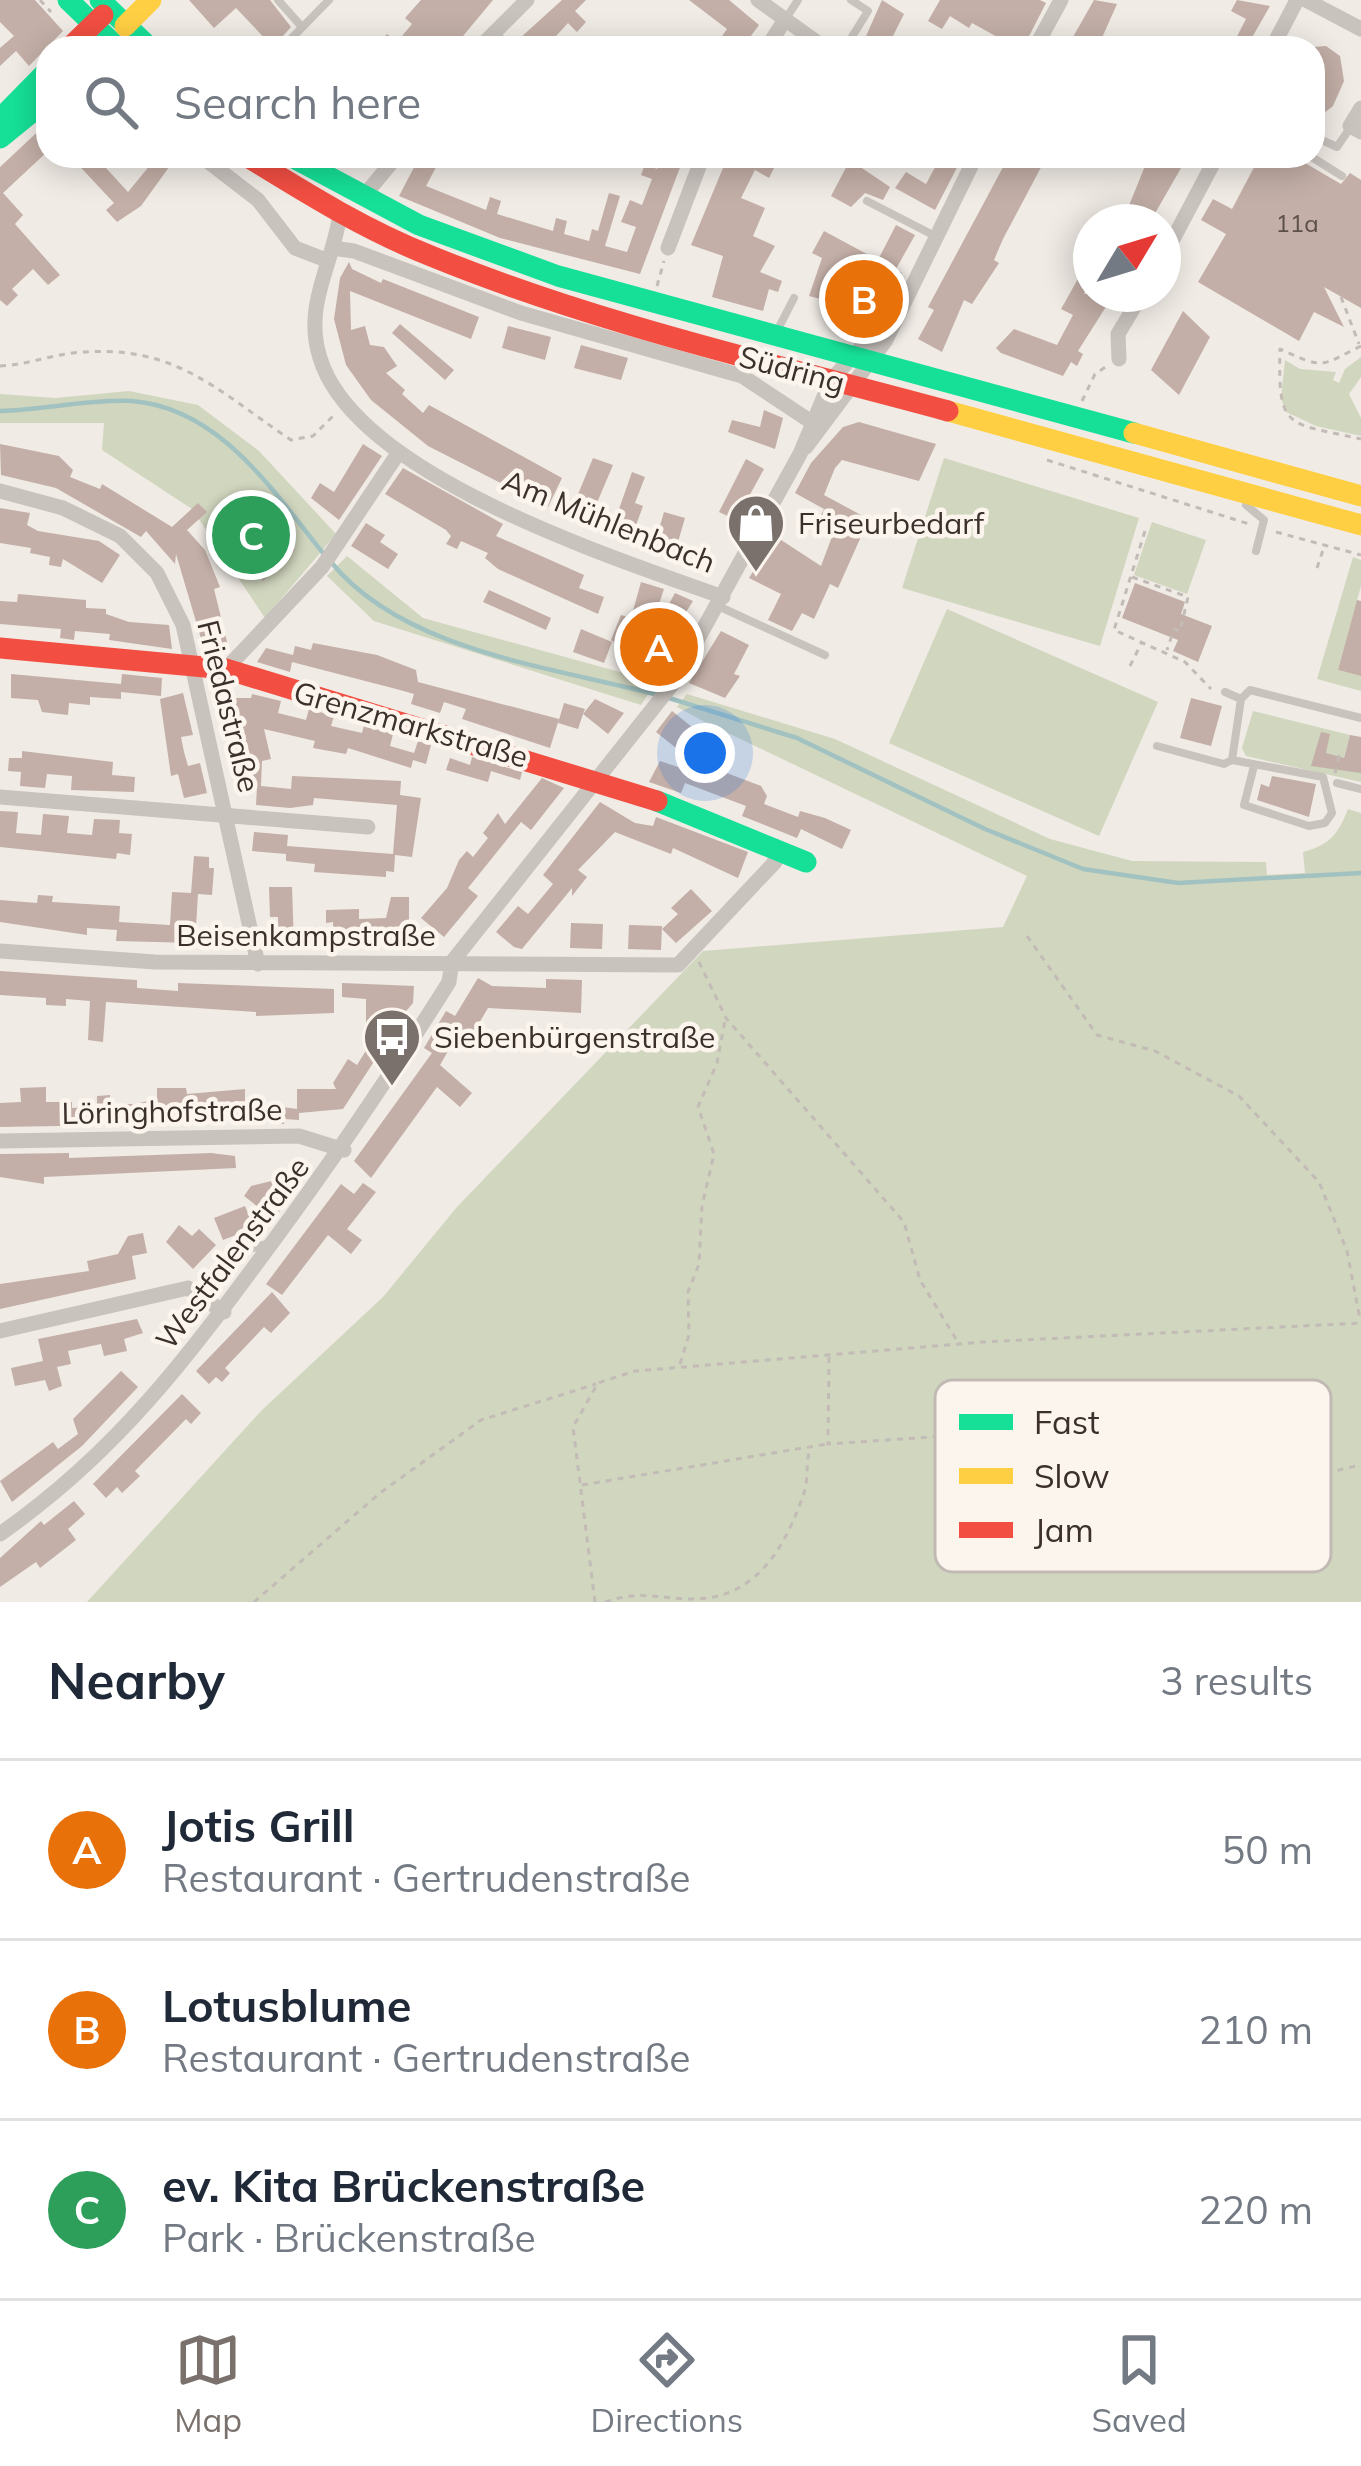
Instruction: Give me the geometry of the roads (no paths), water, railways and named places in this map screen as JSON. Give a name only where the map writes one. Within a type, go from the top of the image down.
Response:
[{"type":"main road","points":[[64,10],[109,24],[151,0]]},
{"type":"main road","points":[[0,119],[36,82]]},
{"type":"main road","points":[[0,138],[36,109]]},
{"type":"main road","name":"Südring","points":[[265,168],[340,214],[430,256],[588,312],[1361,525]]},
{"type":"main road","name":"Südring","points":[[311,168],[363,197],[505,256],[652,302],[1361,496]]},
{"type":"main road","name":"Grenzmarkstraße","points":[[0,647],[226,669],[595,778],[806,862]]},
{"type":"street","points":[[758,0],[807,36]]},
{"type":"street","points":[[1042,36],[1061,0]]},
{"type":"street","points":[[1279,36],[1297,0]]},
{"type":"street","points":[[1306,0],[1357,21]]},
{"type":"street","points":[[492,36],[521,2]]},
{"type":"street","points":[[775,36],[784,21]]},
{"type":"street","points":[[1356,129],[1361,108]]},
{"type":"street","name":"Südring","points":[[216,168],[257,200],[295,248],[329,254],[355,250],[521,313],[742,376],[810,421]]},
{"type":"street","points":[[363,197],[388,168]]},
{"type":"street","points":[[668,248],[693,168]]},
{"type":"street","points":[[800,454],[831,380],[861,360],[902,303],[970,168]]},
{"type":"street","points":[[1181,224],[1211,168]]},
{"type":"street","name":"Am Mühlenbach","points":[[340,214],[316,298],[316,338],[320,360],[344,404],[399,452],[531,525],[721,602]]},
{"type":"street","points":[[1119,359],[1118,334],[1131,312]]},
{"type":"street","points":[[800,454],[855,386],[861,360]]},
{"type":"street","points":[[226,669],[336,548],[399,452]]},
{"type":"street","name":"Beisenkampstraße","points":[[0,951],[258,964],[452,962],[674,682],[800,454]]},
{"type":"street","name":"Friedastraße","points":[[0,491],[63,508],[120,536],[158,573],[183,625],[229,814],[258,964]]},
{"type":"street","points":[[0,797],[368,827]]},
{"type":"street","points":[[452,962],[679,965],[775,862],[775,846]]},
{"type":"street","name":"Westfalenstraße","points":[[3,1527],[127,1426],[224,1312],[344,1150],[449,982],[452,962]]},
{"type":"street","name":"Löringhofstraße","points":[[0,1141],[299,1136],[344,1150]]},
{"type":"street","points":[[0,1331],[188,1288],[224,1312]]},
{"type":"lane","points":[[278,0],[302,27]]},
{"type":"lane","points":[[293,36],[329,0]]},
{"type":"lane","points":[[784,21],[798,0]]},
{"type":"lane","points":[[851,0],[868,11],[852,36]]},
{"type":"lane","points":[[495,33],[499,36]]},
{"type":"lane","points":[[1325,142],[1337,148],[1356,129]]},
{"type":"lane","points":[[1325,165],[1342,176]]},
{"type":"lane","points":[[867,201],[935,236]]},
{"type":"lane","points":[[775,336],[794,298]]},
{"type":"lane","points":[[1115,458],[1163,482],[1252,506],[1263,517],[1256,551]]},
{"type":"lane","points":[[721,602],[825,655]]},
{"type":"lane","points":[[1232,760],[1241,699],[1250,690],[1361,718]]},
{"type":"lane","points":[[1225,692],[1241,699]]},
{"type":"lane","points":[[1157,746],[1224,764],[1232,760],[1281,766],[1323,777],[1332,813],[1325,823],[1309,826],[1244,805],[1254,766]]},
{"type":"lane","points":[[1337,783],[1361,789]]},
{"type":"lane","points":[[205,1281],[237,1253],[273,1242]]},
{"type":"waterway","points":[[0,411],[131,401],[191,419],[241,456],[323,553]]},
{"type":"waterway","points":[[331,562],[361,592],[438,636],[527,664],[658,695]]},
{"type":"waterway","points":[[669,698],[797,738],[985,829],[1083,869],[1178,883],[1361,873]]},
{"type":"place","name":"Lotusblume","points":[[864,299]]},
{"type":"place","name":"ev. Kita Brückenstraße","points":[[251,535]]},
{"type":"place","name":"Friseurbedarf","points":[[756,574]]},
{"type":"place","name":"Jotis Grill","points":[[659,647]]},
{"type":"place","name":"Siebenbürgenstraße","points":[[392,1088]]}]
